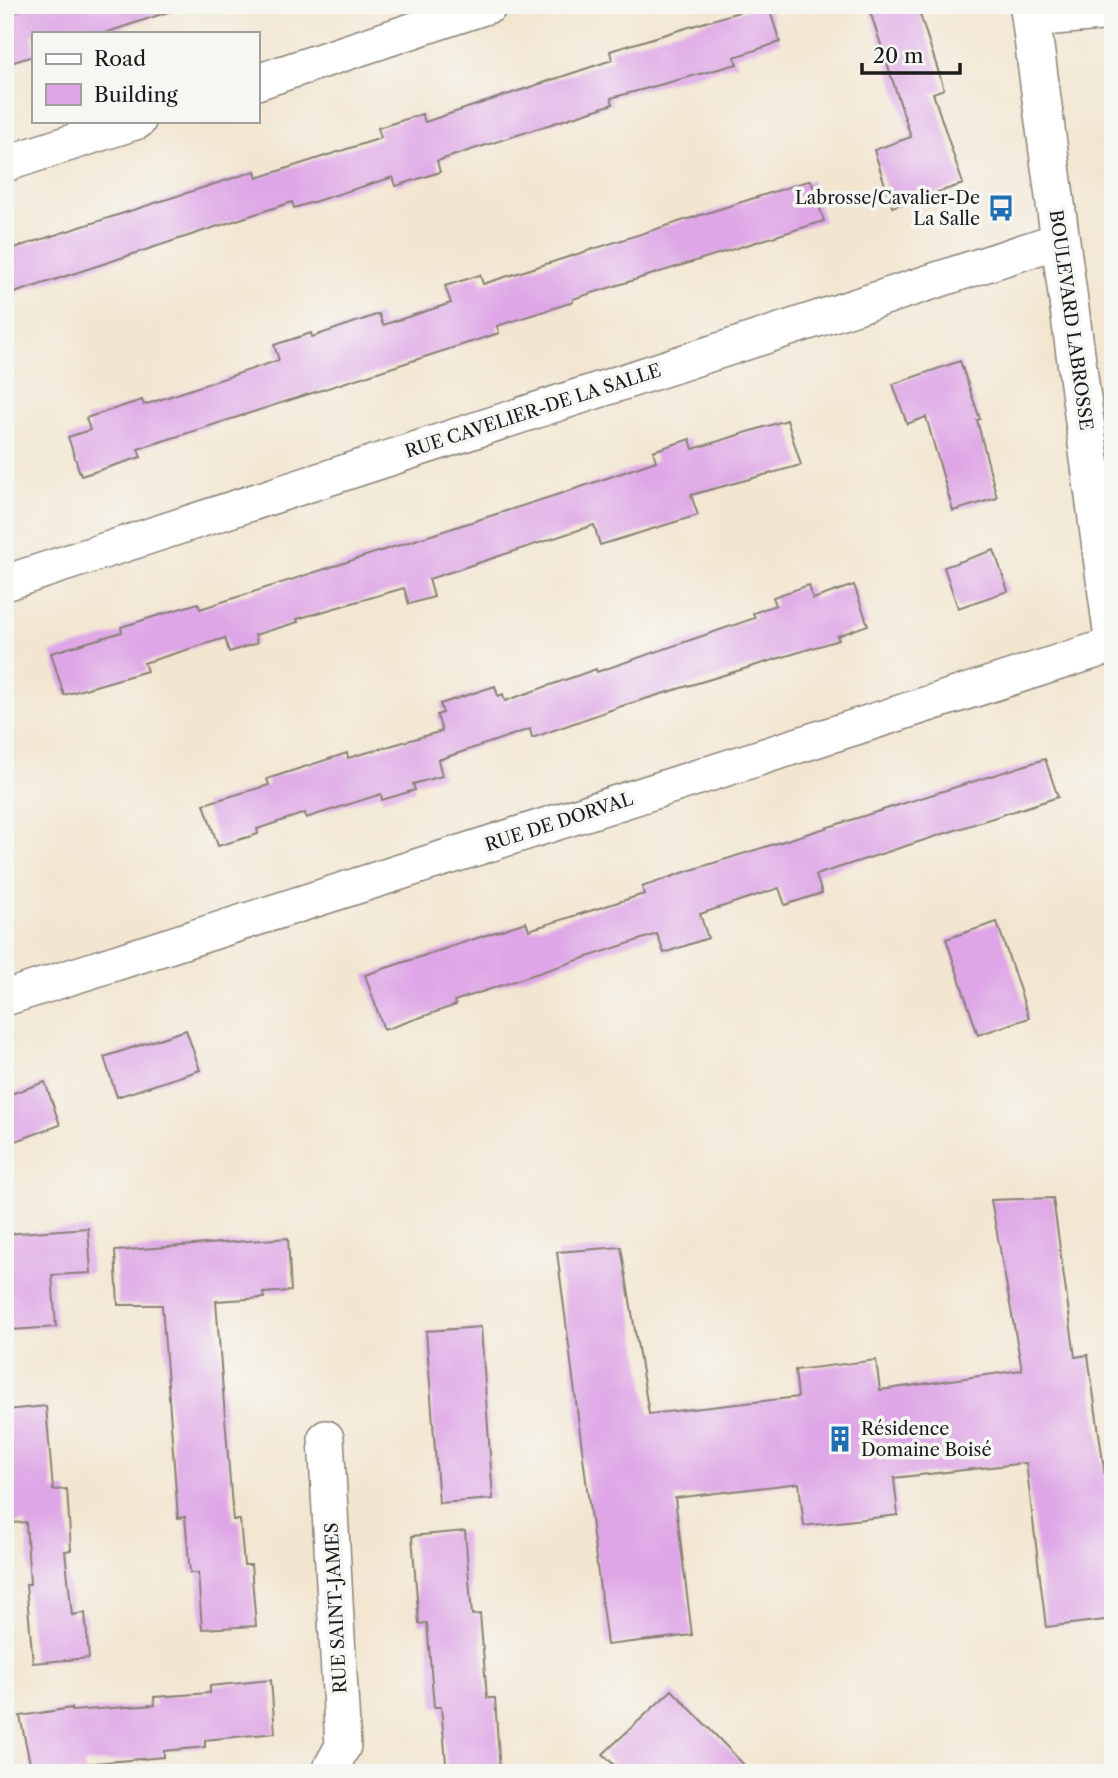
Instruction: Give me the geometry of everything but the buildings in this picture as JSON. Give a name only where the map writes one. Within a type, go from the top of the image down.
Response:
[{"type":"main road","name":"BOULEVARD LABROSSE","points":[[1030,12],[1113,635]]},
{"type":"street","points":[[259,81],[490,5]]},
{"type":"street","points":[[1030,12],[1113,12]]},
{"type":"street","points":[[5,164],[135,122]]},
{"type":"street","name":"RUE CAVELIER-DE LA SALLE","points":[[5,583],[1060,240]]},
{"type":"street","name":"RUE DE DORVAL","points":[[5,998],[1113,645]]},
{"type":"street","name":"RUE SAINT-JAMES","points":[[326,1438],[343,1746],[328,1773]]},
{"type":"place","name":"Labrosse/Cavalier-De La Salle","points":[[1001,208]]},
{"type":"place","name":"Résidence Domaine Boisé","points":[[840,1439]]}]
